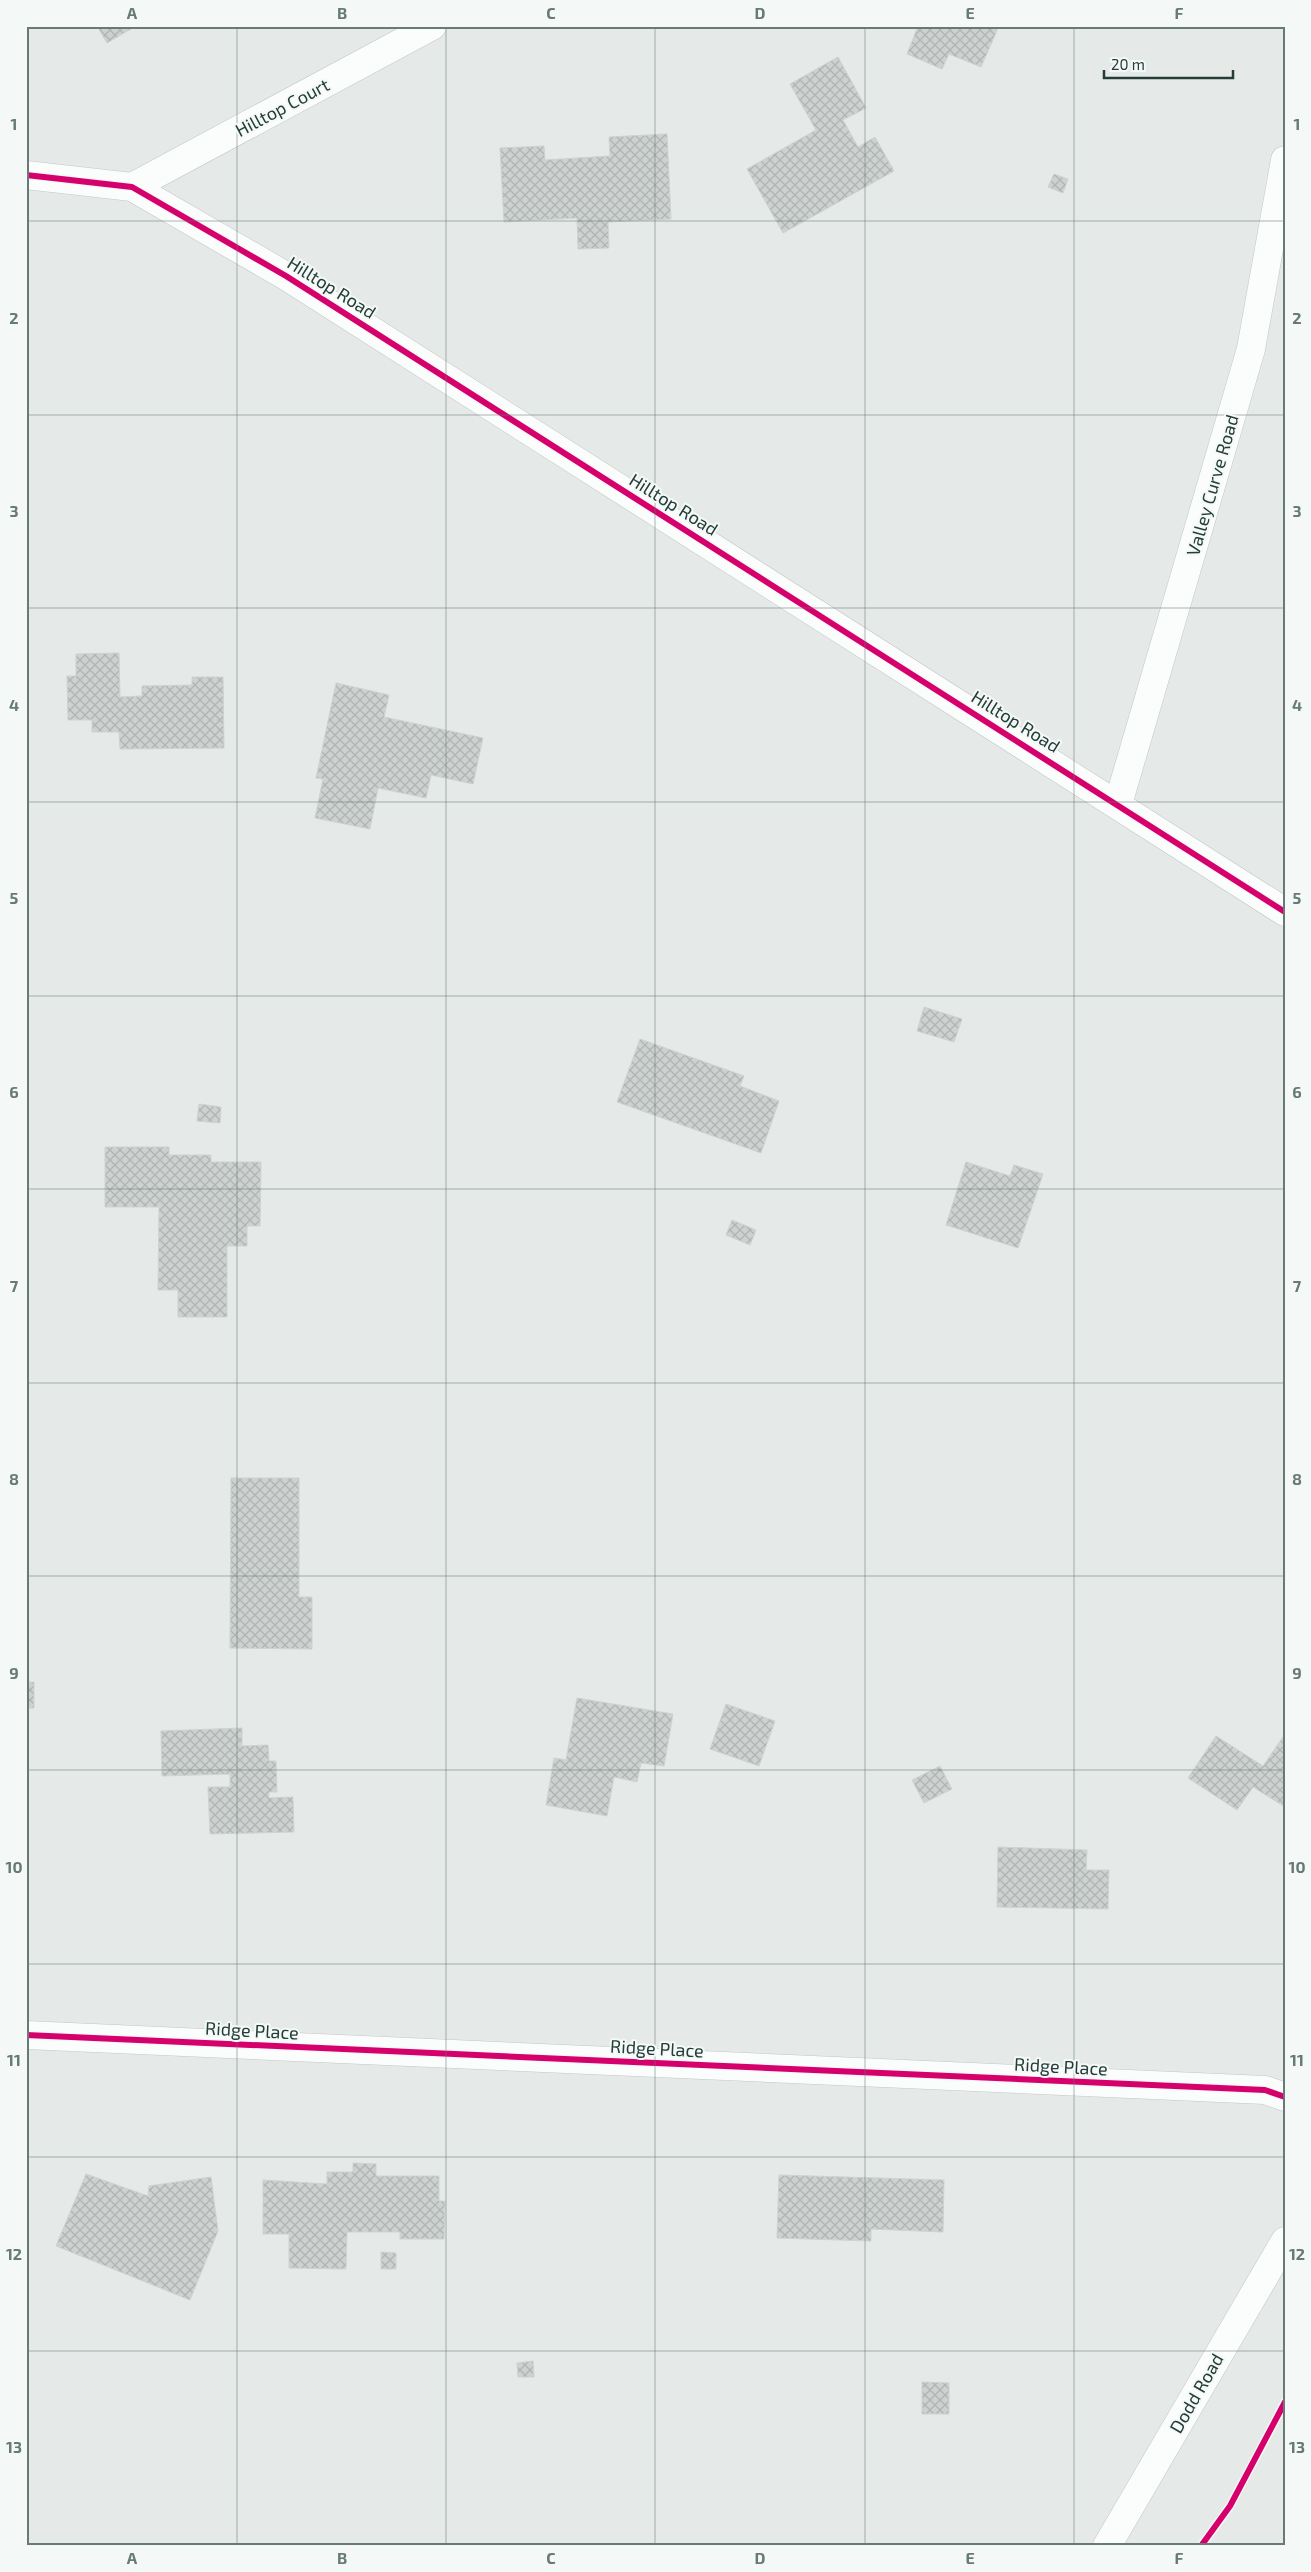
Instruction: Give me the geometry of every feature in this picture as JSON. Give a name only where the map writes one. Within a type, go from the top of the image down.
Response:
[{"type":"street","name":"Hilltop Court","points":[[132,187],[432,26]]},
{"type":"street","name":"Valley Curve Road","points":[[1118,804],[1251,349],[1285,160]]},
{"type":"street","name":"Hilltop Road","points":[[26,175],[132,187],[286,276],[1285,912]]},
{"type":"street","name":"Ridge Place","points":[[26,2035],[1255,2090],[1285,2097]]},
{"type":"street","name":"Dodd Road","points":[[1107,2546],[1285,2241]]},
{"type":"building","points":[[97,26],[136,26],[107,43]]},
{"type":"building","points":[[918,26],[999,26],[981,67],[949,54],[942,69],[907,54]]},
{"type":"building","points":[[838,57],[866,108],[843,120],[858,147],[875,137],[894,171],[783,233],[747,169],[816,130],[790,84]]},
{"type":"building","points":[[667,134],[671,219],[608,222],[609,248],[578,249],[577,218],[504,222],[500,148],[544,146],[545,160],[610,156],[609,137]]},
{"type":"building","points":[[1054,174],[1068,179],[1063,193],[1048,187]]},
{"type":"building","points":[[119,653],[120,697],[142,696],[142,686],[192,685],[192,677],[223,677],[224,748],[120,749],[119,732],[92,732],[92,720],[68,720],[67,676],[76,676],[76,654]]},
{"type":"building","points":[[336,683],[389,695],[384,717],[483,738],[473,784],[431,775],[426,798],[378,788],[370,829],[315,818],[323,779],[316,778]]},
{"type":"building","points":[[924,1007],[962,1019],[954,1042],[917,1031]]},
{"type":"building","points":[[640,1039],[744,1076],[740,1086],[779,1101],[761,1153],[617,1102]]},
{"type":"building","points":[[199,1104],[221,1107],[220,1123],[197,1121]]},
{"type":"building","points":[[105,1147],[169,1147],[169,1155],[211,1155],[211,1162],[261,1162],[260,1226],[247,1226],[247,1246],[227,1246],[227,1317],[178,1317],[178,1290],[158,1290],[159,1207],[105,1207]]},
{"type":"building","points":[[966,1162],[1010,1176],[1014,1165],[1043,1174],[1018,1248],[946,1225]]},
{"type":"building","points":[[732,1220],[756,1230],[750,1245],[726,1235]]},
{"type":"building","points":[[231,1478],[299,1478],[299,1597],[312,1597],[312,1649],[230,1648]]},
{"type":"building","points":[[26,1682],[34,1682],[34,1708],[26,1708]]},
{"type":"building","points":[[577,1698],[673,1714],[664,1766],[641,1763],[637,1782],[614,1777],[607,1816],[546,1805],[554,1758],[566,1760]]},
{"type":"building","points":[[726,1704],[775,1721],[759,1766],[710,1749]]},
{"type":"building","points":[[242,1728],[242,1746],[268,1745],[269,1761],[276,1761],[277,1792],[269,1792],[269,1798],[293,1797],[294,1832],[210,1834],[208,1787],[230,1787],[230,1774],[162,1776],[161,1731]]},
{"type":"building","points":[[1285,1734],[1285,1807],[1253,1787],[1237,1810],[1188,1778],[1216,1736],[1263,1766]]},
{"type":"building","points":[[940,1766],[952,1789],[924,1803],[912,1780]]},
{"type":"building","points":[[998,1847],[1087,1850],[1086,1870],[1109,1870],[1108,1909],[997,1907]]},
{"type":"building","points":[[353,2163],[376,2164],[376,2176],[439,2176],[439,2201],[445,2201],[444,2239],[400,2239],[400,2232],[347,2232],[346,2269],[289,2268],[289,2234],[263,2234],[263,2180],[327,2184],[327,2172],[353,2172]]},
{"type":"building","points":[[86,2174],[148,2196],[149,2186],[211,2177],[218,2231],[190,2300],[56,2246]]},
{"type":"building","points":[[779,2175],[944,2180],[943,2232],[871,2229],[871,2241],[777,2238]]},
{"type":"building","points":[[381,2252],[396,2253],[396,2269],[381,2269]]},
{"type":"building","points":[[533,2361],[534,2377],[518,2377],[517,2363]]},
{"type":"building","points":[[922,2382],[949,2383],[949,2414],[922,2414]]},
{"type":"cycle path","points":[[26,175],[132,187],[286,276],[1285,912]]},
{"type":"cycle path","points":[[26,2035],[1265,2090],[1285,2097]]},
{"type":"cycle path","points":[[1201,2546],[1230,2506],[1285,2402]]}]
